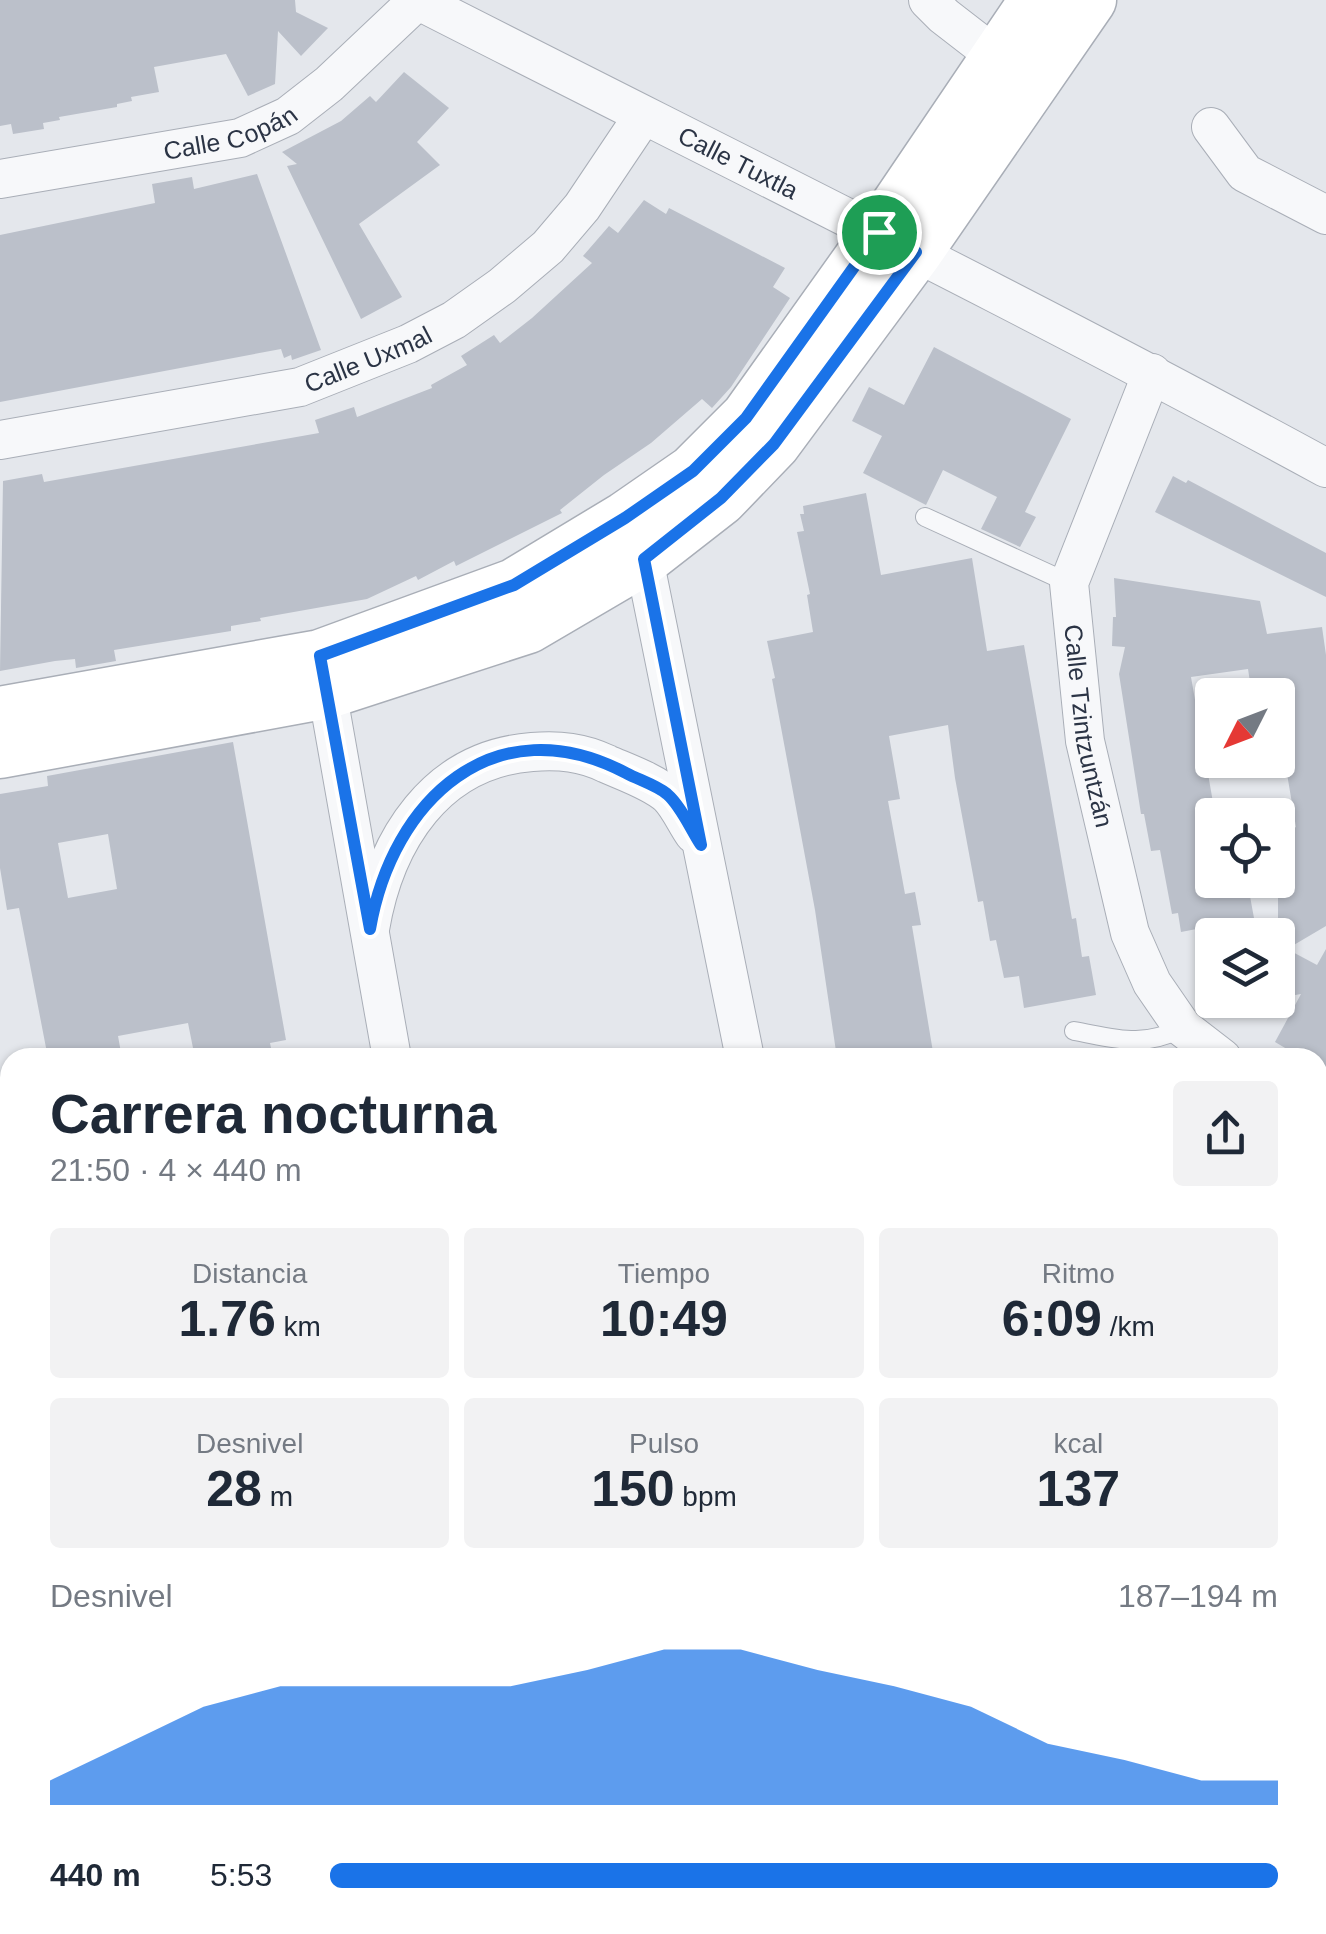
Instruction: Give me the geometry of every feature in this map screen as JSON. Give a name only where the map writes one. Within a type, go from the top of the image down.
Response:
[{"type":"street","name":"Calle Tuxtla","points":[[418,0],[897,242],[1326,468]]},
{"type":"street","name":"Calle Copán","points":[[0,179],[240,138],[288,116],[330,84],[418,0]]},
{"type":"street","points":[[928,0],[998,57]]},
{"type":"street","points":[[0,752],[528,627],[634,538],[721,498],[774,444],[897,242],[998,57],[1036,0]]},
{"type":"street","points":[[897,242],[1090,0]]},
{"type":"street","name":"Calle Uxmal","points":[[0,440],[300,387],[408,344],[454,320],[548,247],[582,207],[643,116]]},
{"type":"street","points":[[1211,128],[1245,173],[1326,215]]},
{"type":"street","name":"Calle Tzintzuntzán","points":[[1152,374],[1068,583],[1086,741],[1130,933],[1152,983],[1183,1028],[1209,1048]]},
{"type":"street","points":[[634,538],[743,1048]]},
{"type":"street","points":[[0,713],[324,674]]},
{"type":"street","points":[[324,674],[390,1048]]},
{"type":"street","points":[[370,929],[385,870],[415,817],[457,774],[498,755],[562,750],[594,758],[668,795],[701,845]]},
{"type":"lane","points":[[925,517],[1068,583]]},
{"type":"lane","points":[[1074,1030],[1136,1042],[1158,1040],[1183,1028]]},
{"type":"building","points":[[0,0],[295,0],[296,12],[328,28],[301,56],[278,31],[275,84],[248,96],[226,54],[154,67],[159,92],[131,97],[132,101],[117,107],[59,117],[60,120],[43,123],[44,129],[13,134],[11,124],[0,126]]},
{"type":"building","points":[[404,72],[449,108],[417,142],[440,165],[359,224],[402,297],[361,319],[287,166],[297,164],[282,152],[341,121],[370,96],[376,102]]},
{"type":"building","points":[[257,174],[321,350],[292,360],[291,355],[284,358],[281,349],[0,402],[0,235],[155,203],[152,184],[192,177],[194,189]]},
{"type":"building","points":[[644,200],[666,214],[669,208],[785,268],[773,287],[790,298],[731,387],[712,408],[702,399],[651,443],[560,510],[562,513],[456,566],[454,561],[418,580],[416,576],[367,599],[260,618],[261,621],[231,626],[231,631],[114,650],[116,661],[76,668],[75,659],[0,671],[3,481],[42,474],[44,482],[319,433],[315,420],[354,407],[357,417],[432,388],[431,385],[467,365],[461,356],[494,335],[500,343],[532,318],[592,263],[583,256],[609,226],[618,233]]},
{"type":"building","points":[[934,347],[1071,419],[1025,512],[1036,517],[1020,547],[981,529],[997,497],[943,470],[926,505],[863,473],[882,436],[852,421],[869,387],[904,405]]},
{"type":"building","points":[[1173,476],[1186,483],[1188,480],[1326,553],[1326,597],[1155,512]]},
{"type":"building","points":[[866,493],[881,575],[972,558],[987,651],[1024,645],[1072,919],[1076,918],[1082,957],[1089,956],[1096,995],[1024,1008],[1019,976],[1004,978],[996,940],[990,941],[983,901],[978,902],[948,725],[889,736],[900,799],[888,801],[905,894],[915,892],[921,925],[912,926],[932,1048],[836,1048],[767,641],[813,632],[807,595],[810,594],[797,532],[804,531],[800,514],[804,514],[803,506]]},
{"type":"building","points":[[1114,578],[1260,601],[1267,634],[1322,627],[1326,655],[1326,926],[1295,944],[1295,918],[1278,918],[1278,898],[1295,898],[1295,798],[1291,798],[1288,778],[1295,778],[1295,678],[1249,678],[1248,669],[1191,677],[1195,700],[1195,778],[1209,778],[1212,798],[1195,798],[1195,898],[1250,898],[1254,918],[1195,918],[1195,929],[1181,932],[1178,913],[1172,914],[1160,850],[1151,851],[1141,814],[1119,674],[1125,647],[1112,646]]},
{"type":"building","points":[[233,742],[286,1040],[270,1043],[271,1048],[193,1048],[188,1023],[118,1036],[120,1048],[46,1048],[19,908],[7,910],[0,868],[0,794],[48,786],[47,776]],"holes":[[[108,834],[117,889],[68,898],[58,843]]]},
{"type":"building","points":[[1326,949],[1326,1048],[1285,1048],[1275,1042],[1288,1018],[1295,1018],[1295,1005],[1301,994],[1295,995],[1295,953],[1317,965]]},
{"type":"route","points":[[879,232],[916,252],[774,444],[721,498],[644,559],[701,845],[668,795],[594,758],[562,750],[498,755],[457,774],[415,817],[385,870],[370,929],[320,656],[514,585],[625,518],[693,471],[746,418],[879,232]]}]
